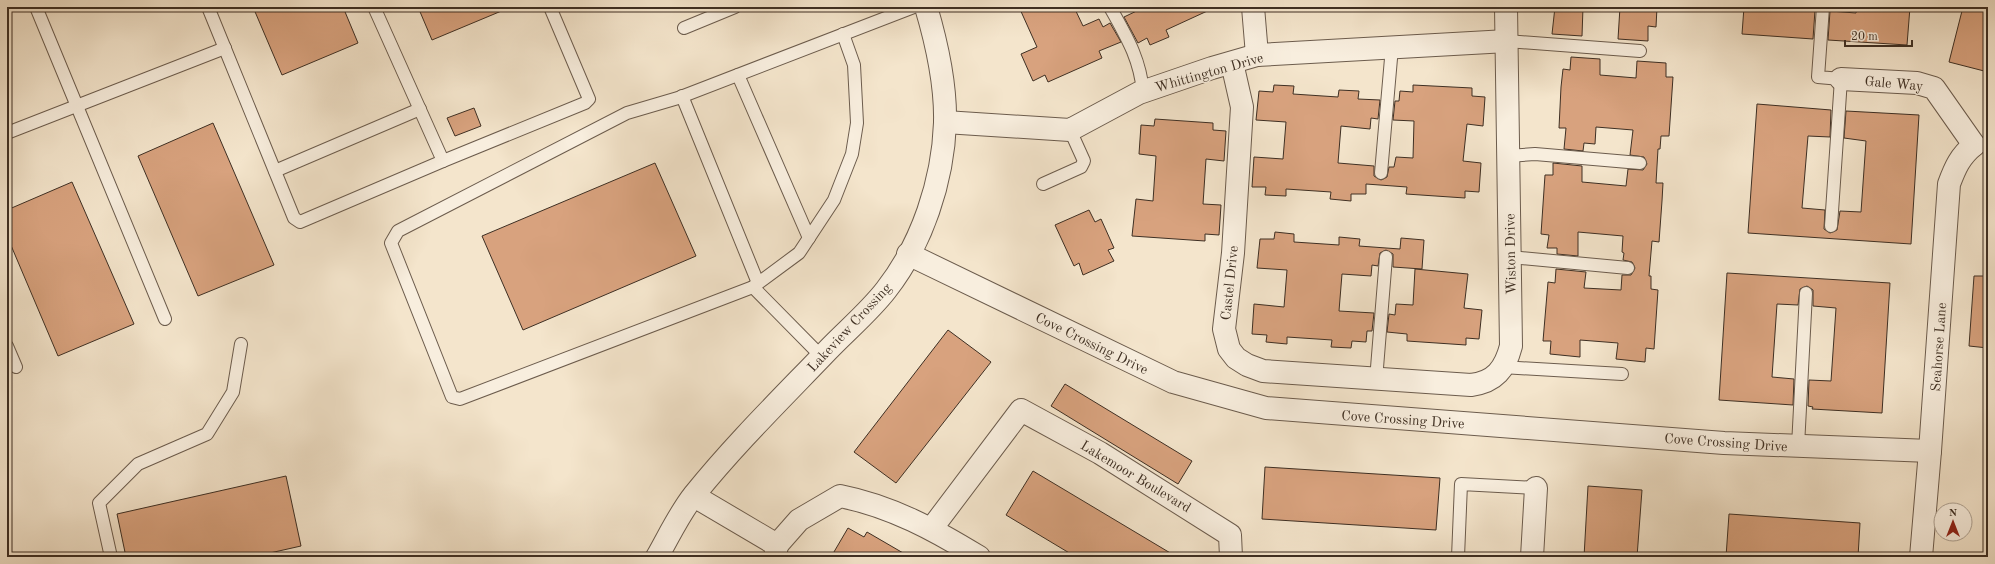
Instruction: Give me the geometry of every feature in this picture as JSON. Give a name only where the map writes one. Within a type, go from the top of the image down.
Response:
[{"type":"street","name":"Lakeview Crossing","points":[[657,557],[680,516],[694,496],[745,437],[886,291],[918,235],[932,196],[942,149],[945,122],[938,56],[926,7]]},
{"type":"street","points":[[1253,7],[1257,56]]},
{"type":"street","name":"Wiston Drive","points":[[1376,380],[1471,385],[1484,384],[1495,376],[1508,356],[1511,346],[1506,7]]},
{"type":"street","name":"Whittington Drive","points":[[1070,130],[1143,92],[1257,56],[1507,41]]},
{"type":"street","name":"Castel Drive","points":[[1232,63],[1242,107],[1233,254],[1224,329],[1229,349],[1236,358],[1247,365],[1263,371],[1376,380]]},
{"type":"street","name":"Gale Way","points":[[1841,79],[1917,83],[1934,88],[1981,145]]},
{"type":"street","points":[[945,122],[1070,130]]},
{"type":"street","name":"Seahorse Lane","points":[[1921,557],[1949,184],[1956,166],[1964,153],[1981,145]]},
{"type":"street","name":"Cove Crossing Drive","points":[[908,254],[1173,382],[1266,408],[1724,443],[1930,452]]},
{"type":"street","name":"Lakemoor Boulevard","points":[[932,528],[1021,410],[1100,453],[1230,535],[1231,557]]},
{"type":"street","points":[[1532,557],[1536,488]]},
{"type":"street","points":[[694,496],[776,551],[799,520],[840,496],[864,501],[932,528],[979,557]]},
{"type":"lane","points":[[36,7],[165,319]]},
{"type":"lane","points":[[208,7],[294,218],[300,222],[584,103],[589,99],[550,7]]},
{"type":"lane","points":[[374,7],[443,162]]},
{"type":"lane","points":[[684,28],[735,7]]},
{"type":"lane","points":[[844,34],[854,65],[857,123],[852,154],[834,200],[799,254],[756,285],[460,399],[452,397],[391,244],[398,231],[627,113],[682,96],[914,7]]},
{"type":"lane","points":[[1110,7],[1132,47],[1141,72],[1143,92]]},
{"type":"lane","points":[[1824,7],[1818,77],[1841,79],[1831,226]]},
{"type":"lane","points":[[1507,41],[1640,51]]},
{"type":"lane","points":[[1381,173],[1392,47]]},
{"type":"lane","points":[[7,133],[76,104],[225,48]]},
{"type":"lane","points":[[738,75],[809,238]]},
{"type":"lane","points":[[682,96],[756,285],[822,357]]},
{"type":"lane","points":[[275,171],[420,109]]},
{"type":"lane","points":[[1043,184],[1081,167],[1084,161],[1070,130]]},
{"type":"lane","points":[[1508,156],[1535,154],[1640,163]]},
{"type":"lane","points":[[1376,380],[1386,257]]},
{"type":"lane","points":[[1510,257],[1628,268]]},
{"type":"lane","points":[[1798,446],[1806,293]]},
{"type":"lane","points":[[110,557],[99,503],[138,464],[207,434],[233,392],[241,344]]},
{"type":"lane","points":[[7,346],[16,367]]},
{"type":"lane","points":[[1502,367],[1622,374]]},
{"type":"lane","points":[[1458,557],[1461,484],[1536,488]]},
{"type":"building","points":[[253,7],[343,7],[358,43],[282,75]]},
{"type":"building","points":[[418,7],[511,7],[432,40]]},
{"type":"building","points":[[1019,7],[1074,7],[1083,26],[1099,19],[1103,27],[1110,23],[1121,42],[1099,51],[1102,58],[1048,82],[1045,75],[1033,81],[1021,54],[1037,47]]},
{"type":"building","points":[[1145,7],[1216,7],[1166,30],[1169,37],[1150,45],[1147,38],[1138,43],[1124,17]]},
{"type":"building","points":[[1555,7],[1583,7],[1582,36],[1552,34]]},
{"type":"building","points":[[1620,7],[1657,7],[1656,27],[1648,26],[1648,41],[1618,39]]},
{"type":"building","points":[[1744,7],[1797,7],[1797,9],[1815,10],[1813,39],[1742,34]]},
{"type":"building","points":[[1857,7],[1910,7],[1907,45],[1828,40],[1830,11],[1856,13]]},
{"type":"building","points":[[1963,7],[1988,7],[1988,72],[1949,62]]},
{"type":"building","points":[[1571,57],[1600,59],[1600,75],[1636,78],[1637,61],[1666,63],[1666,77],[1673,77],[1669,136],[1661,136],[1660,149],[1658,149],[1656,183],[1663,183],[1662,201],[1659,242],[1652,241],[1649,276],[1651,276],[1651,289],[1658,290],[1654,349],[1646,348],[1645,362],[1616,359],[1618,343],[1580,340],[1580,357],[1550,354],[1551,341],[1543,341],[1548,282],[1555,283],[1556,269],[1586,272],[1584,288],[1621,290],[1622,275],[1631,275],[1635,268],[1632,262],[1623,260],[1623,236],[1578,232],[1578,256],[1557,254],[1557,248],[1547,248],[1549,235],[1541,234],[1545,175],[1553,175],[1553,163],[1582,166],[1582,182],[1626,186],[1628,169],[1643,170],[1647,164],[1644,157],[1630,155],[1633,130],[1596,127],[1595,144],[1584,143],[1583,151],[1564,149],[1566,128],[1559,128],[1561,87],[1563,69],[1570,70]]},
{"type":"building","points":[[1274,85],[1294,86],[1293,94],[1338,97],[1339,90],[1359,91],[1358,99],[1380,100],[1378,119],[1371,118],[1370,129],[1341,126],[1338,163],[1374,166],[1374,176],[1381,180],[1387,177],[1389,167],[1394,167],[1396,157],[1413,158],[1414,121],[1393,120],[1395,101],[1399,101],[1400,91],[1413,92],[1413,85],[1472,88],[1472,96],[1485,97],[1483,126],[1467,124],[1463,161],[1481,163],[1479,192],[1465,191],[1465,198],[1406,194],[1407,187],[1366,184],[1366,194],[1351,194],[1351,201],[1330,199],[1331,192],[1286,189],[1286,196],[1265,195],[1266,187],[1252,187],[1254,157],[1283,159],[1286,122],[1256,120],[1259,91],[1273,92]]},
{"type":"building","points":[[1757,104],[1831,110],[1830,137],[1808,136],[1802,208],[1825,210],[1824,229],[1830,233],[1837,230],[1840,211],[1861,212],[1866,141],[1844,138],[1846,111],[1919,115],[1911,244],[1748,233]]},
{"type":"building","points":[[474,108],[481,126],[455,136],[447,118]]},
{"type":"building","points":[[1155,119],[1213,123],[1213,130],[1226,131],[1224,161],[1206,159],[1203,204],[1221,205],[1219,235],[1205,234],[1205,241],[1132,236],[1136,199],[1153,201],[1156,156],[1139,154],[1141,125],[1154,126]]},
{"type":"building","points":[[213,123],[274,265],[198,296],[138,156]]},
{"type":"building","points":[[655,163],[696,256],[523,330],[482,236]]},
{"type":"building","points":[[72,182],[134,324],[58,356],[7,236],[7,210]]},
{"type":"building","points":[[1089,210],[1095,222],[1101,219],[1114,248],[1108,250],[1114,261],[1083,275],[1079,263],[1074,266],[1055,225]]},
{"type":"building","points":[[1275,232],[1294,234],[1294,242],[1339,245],[1339,237],[1360,239],[1359,246],[1400,249],[1401,238],[1424,240],[1422,269],[1393,267],[1393,254],[1386,250],[1380,253],[1378,266],[1372,265],[1371,276],[1342,274],[1339,311],[1374,313],[1372,331],[1367,331],[1366,342],[1352,341],[1351,348],[1331,347],[1332,340],[1287,337],[1287,344],[1266,342],[1267,335],[1252,334],[1254,304],[1284,307],[1287,270],[1257,268],[1260,239],[1274,239]]},
{"type":"building","points":[[1415,269],[1468,274],[1464,308],[1482,310],[1479,339],[1466,338],[1466,345],[1407,341],[1407,334],[1387,332],[1389,314],[1395,315],[1396,304],[1413,305]]},
{"type":"building","points":[[1727,273],[1890,283],[1882,413],[1812,409],[1813,407],[1808,406],[1809,380],[1831,381],[1836,308],[1813,306],[1813,290],[1807,286],[1800,289],[1798,305],[1777,304],[1772,377],[1794,379],[1793,405],[1719,400]]},
{"type":"building","points":[[1974,276],[1988,276],[1988,348],[1969,346]]},
{"type":"building","points":[[948,330],[991,362],[896,483],[854,452]]},
{"type":"building","points":[[1065,384],[1192,461],[1178,484],[1051,406]]},
{"type":"building","points":[[1265,467],[1440,478],[1436,530],[1262,519]]},
{"type":"building","points":[[1033,471],[1177,557],[1076,557],[1006,515]]},
{"type":"building","points":[[286,476],[301,546],[261,555],[262,557],[126,557],[117,514]]},
{"type":"building","points":[[1588,486],[1642,490],[1637,557],[1584,557]]},
{"type":"building","points":[[1729,514],[1860,523],[1858,557],[1726,557]]},
{"type":"building","points":[[848,528],[864,537],[867,532],[910,557],[831,557]]}]
